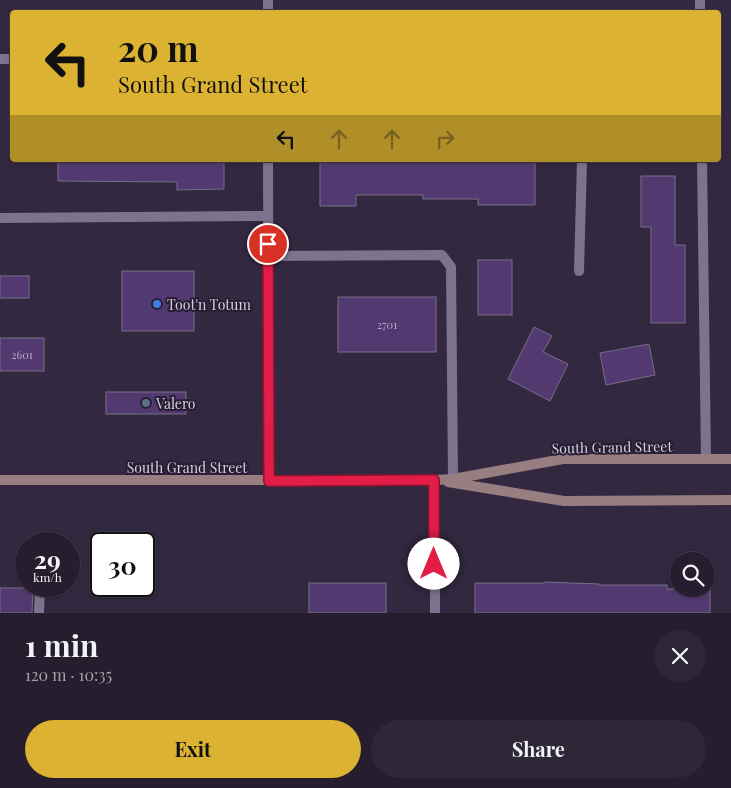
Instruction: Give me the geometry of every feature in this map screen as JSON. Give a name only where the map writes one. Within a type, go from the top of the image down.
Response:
[{"type":"main road","name":"South Grand Street","points":[[0,480],[434,480],[453,479],[564,459],[731,459]]},
{"type":"main road","name":"South Grand Street","points":[[434,480],[564,501],[731,500]]},
{"type":"street","points":[[268,162],[269,481]]},
{"type":"street","points":[[579,271],[582,162]]},
{"type":"street","points":[[702,162],[706,459]]},
{"type":"street","points":[[0,218],[268,216]]},
{"type":"street","points":[[268,256],[442,255],[450,267],[453,479]]},
{"type":"street","points":[[434,480],[435,613]]},
{"type":"street","points":[[39,613],[40,597]]},
{"type":"building","points":[[58,162],[224,162],[224,189],[177,190],[177,182],[58,181]]},
{"type":"building","points":[[320,162],[535,162],[535,205],[478,205],[478,199],[423,199],[423,195],[356,195],[356,206],[320,206]]},
{"type":"building","points":[[641,176],[675,176],[675,245],[685,245],[685,323],[651,323],[651,227],[641,227]]},
{"type":"building","points":[[478,260],[512,260],[512,315],[478,315]]},
{"type":"building","points":[[122,271],[194,271],[194,331],[122,331]]},
{"type":"building","points":[[0,276],[29,276],[29,298],[0,298]]},
{"type":"building","points":[[338,297],[436,297],[436,352],[338,352]]},
{"type":"building","points":[[534,327],[552,336],[543,352],[568,364],[550,401],[508,379]]},
{"type":"building","points":[[0,338],[44,338],[44,371],[0,371]]},
{"type":"building","points":[[649,344],[655,375],[606,385],[600,353]]},
{"type":"building","name":"Valero","points":[[106,392],[186,392],[186,414],[106,414]]},
{"type":"building","points":[[309,583],[386,583],[386,613],[309,613]]},
{"type":"building","points":[[475,583],[667,585],[667,589],[670,589],[670,597],[710,597],[710,613],[475,613]]},
{"type":"building","points":[[0,588],[15,588],[15,597],[33,597],[32,613],[0,613]]},
{"type":"place","name":"Toot'n Totum","points":[[157,304]]},
{"type":"place","name":"Valero","points":[[146,403]]},
{"type":"route","points":[[268,244],[269,481],[434,480],[434,564]]}]
